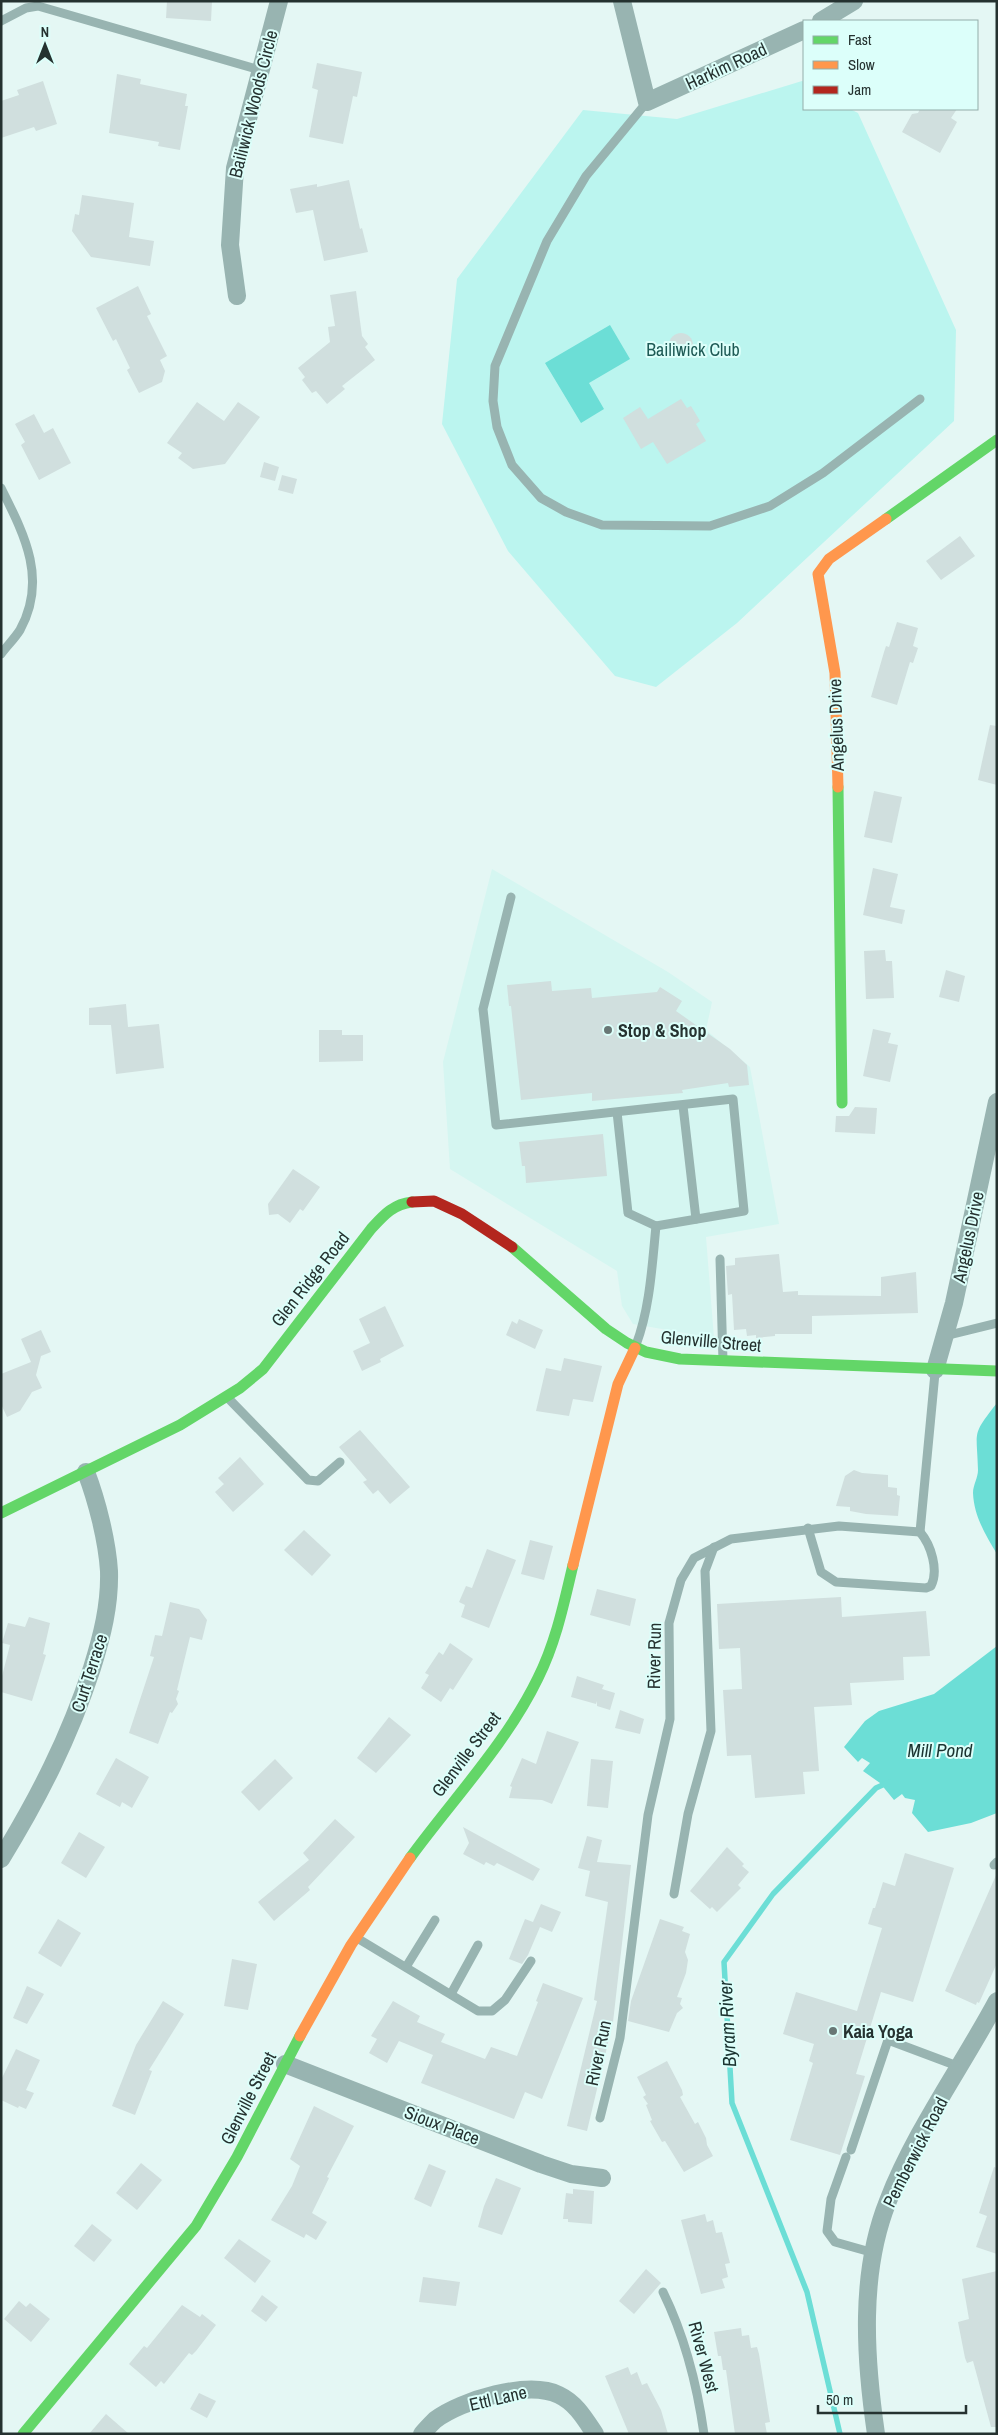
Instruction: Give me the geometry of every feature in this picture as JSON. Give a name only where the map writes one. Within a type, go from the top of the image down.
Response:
[{"type":"main road","name":"Angelus Drive","points":[[842,1103],[838,750],[835,674],[818,574],[829,559],[997,440]]},
{"type":"main road","name":"Glen Ridge Road","points":[[1,1513],[180,1425],[226,1397],[263,1369],[371,1229],[388,1211],[415,1201],[434,1202],[462,1214],[478,1224],[509,1245],[545,1274],[606,1329],[635,1348]]},
{"type":"main road","name":"Glenville Street","points":[[23,2434],[196,2226],[228,2175],[285,2064],[356,1938],[408,1862],[512,1723],[534,1687],[548,1655],[568,1590],[618,1384],[635,1348],[680,1359],[997,1371]]},
{"type":"street","name":"Bailiwick Woods Circle","points":[[237,296],[230,245],[231,199],[235,168],[279,1]]},
{"type":"street","points":[[622,1],[647,102]]},
{"type":"street","points":[[823,20],[854,1]]},
{"type":"street","name":"Harkim Road","points":[[647,102],[803,30]]},
{"type":"street","name":"Angelus Drive","points":[[935,1370],[954,1302],[997,1102]]},
{"type":"street","name":"Curt Terrace","points":[[1,1859],[36,1802],[63,1747],[82,1699],[103,1631],[108,1599],[109,1570],[93,1490],[86,1472]]},
{"type":"street","name":"Pemberwick Road","points":[[876,2434],[868,2346],[868,2307],[874,2253],[887,2202],[903,2167],[997,2002]]},
{"type":"street","name":"Sioux Place","points":[[285,2064],[541,2164],[570,2174],[602,2178]]},
{"type":"street","name":"Ettl Lane","points":[[422,2434],[435,2420],[474,2401],[526,2389],[546,2390],[571,2402],[582,2414],[595,2434]]},
{"type":"lane","points":[[1,21],[26,8],[38,6],[260,70]]},
{"type":"lane","points":[[647,102],[586,176],[547,241],[496,366],[493,401],[498,427],[512,465],[541,498],[566,512],[602,525],[710,526],[770,506],[823,473],[920,399]]},
{"type":"lane","points":[[1,488],[27,539],[32,566],[33,593],[29,611],[20,631],[1,654]]},
{"type":"lane","points":[[511,897],[483,1009],[496,1125],[617,1112],[683,1106],[733,1099],[744,1211],[656,1226],[628,1213],[617,1112]]},
{"type":"lane","points":[[683,1106],[696,1219]]},
{"type":"lane","points":[[635,1348],[641,1329],[650,1281],[656,1226]]},
{"type":"lane","points":[[720,1259],[723,1361]]},
{"type":"lane","points":[[945,1336],[997,1323]]},
{"type":"lane","points":[[808,1528],[821,1572],[836,1582],[926,1588],[931,1586],[934,1580],[930,1544],[920,1532],[935,1370]]},
{"type":"lane","points":[[226,1397],[308,1480],[318,1481],[340,1462]]},
{"type":"lane","name":"River Run","points":[[600,2118],[620,2038],[648,1814],[670,1719],[669,1622],[681,1580],[694,1558],[731,1539],[808,1528],[839,1526],[920,1532]]},
{"type":"lane","points":[[674,1894],[688,1814],[711,1732],[705,1572],[714,1547]]},
{"type":"lane","points":[[406,1967],[435,1920]]},
{"type":"lane","points":[[356,1938],[478,2010],[492,2010],[505,2000],[531,1961]]},
{"type":"lane","points":[[451,1994],[478,1945]]},
{"type":"lane","points":[[874,2253],[835,2242],[827,2231],[831,2199],[888,2040],[960,2067]]},
{"type":"lane","name":"River West","points":[[664,2292],[678,2322],[698,2394],[704,2434]]},
{"type":"shaded area","points":[[492,869],[668,972],[712,1002],[706,1030],[750,1067],[779,1224],[706,1237],[714,1338],[633,1324],[622,1306],[617,1271],[450,1169],[443,1062]]},
{"type":"green space","name":"Bailiwick Club","points":[[802,81],[803,110],[852,110],[858,113],[956,330],[954,421],[737,623],[656,687],[615,676],[508,551],[442,424],[457,279],[583,110],[677,119]]},
{"type":"water","points":[[610,325],[630,359],[589,383],[604,409],[581,423],[545,363]]},
{"type":"water","points":[[997,1403],[997,1554],[984,1532],[978,1517],[973,1493],[978,1473],[977,1434],[979,1428]]},
{"type":"water","name":"Mill Pond","points":[[997,1646],[997,1813],[971,1823],[928,1832],[912,1813],[915,1800],[905,1798],[902,1794],[894,1800],[880,1783],[863,1771],[870,1763],[862,1758],[858,1762],[844,1747],[865,1721],[879,1711],[934,1694]]},
{"type":"building","points":[[167,1],[212,1],[211,21],[166,18]]},
{"type":"building","points":[[317,63],[362,72],[357,97],[353,96],[343,144],[309,137],[318,90],[312,88]]},
{"type":"building","points":[[117,74],[141,79],[140,84],[187,94],[185,106],[188,106],[180,150],[158,146],[159,142],[109,133]]},
{"type":"building","points":[[43,81],[57,124],[36,131],[34,127],[1,138],[1,101],[19,95],[17,90]]},
{"type":"building","points":[[920,110],[956,110],[951,118],[957,122],[940,153],[902,132],[912,114],[918,113]]},
{"type":"building","points":[[349,180],[360,229],[362,228],[368,252],[324,261],[313,210],[296,213],[290,189],[317,184],[317,187]]},
{"type":"building","points":[[82,195],[134,203],[129,237],[154,241],[150,266],[91,257],[72,231],[75,214],[79,215]]},
{"type":"building","points":[[138,286],[151,314],[147,316],[167,356],[160,360],[165,371],[162,382],[139,393],[127,370],[130,368],[116,339],[113,341],[96,308]]},
{"type":"building","points":[[356,291],[362,336],[368,344],[365,347],[375,360],[342,386],[345,389],[327,404],[316,391],[312,393],[302,380],[305,377],[298,368],[330,342],[328,327],[335,326],[330,295]]},
{"type":"building","points":[[681,333],[690,336],[693,345],[690,354],[681,357],[672,354],[669,345],[672,336]]},
{"type":"building","points":[[681,399],[687,408],[691,406],[700,421],[696,424],[706,441],[667,464],[653,442],[641,449],[623,418],[640,407],[648,419]]},
{"type":"building","points":[[197,402],[224,421],[238,402],[260,417],[225,464],[193,469],[178,458],[182,453],[167,443]]},
{"type":"building","points":[[34,414],[44,433],[53,428],[71,463],[39,480],[21,445],[25,442],[15,424]]},
{"type":"building","points":[[264,462],[279,467],[275,481],[260,477]]},
{"type":"building","points":[[282,475],[297,479],[293,494],[278,490]]},
{"type":"building","points":[[960,536],[975,556],[941,580],[926,561]]},
{"type":"building","points":[[897,622],[918,628],[913,646],[918,648],[913,663],[910,662],[897,705],[871,697],[886,646],[889,647]]},
{"type":"building","points":[[990,725],[997,726],[997,785],[978,780]]},
{"type":"building","points":[[874,791],[902,797],[892,843],[864,837]]},
{"type":"building","points":[[873,868],[898,874],[890,907],[905,910],[902,924],[863,915]]},
{"type":"building","points":[[885,950],[886,961],[892,961],[894,998],[866,999],[864,951]]},
{"type":"building","points":[[946,970],[965,976],[959,1002],[939,997]]},
{"type":"building","name":"Stop & Shop","points":[[551,981],[552,991],[591,988],[592,998],[657,992],[660,987],[682,1001],[676,1011],[730,1049],[747,1065],[749,1085],[729,1087],[728,1083],[682,1090],[683,1093],[592,1101],[592,1093],[521,1100],[507,985]]},
{"type":"building","points":[[126,1004],[128,1027],[159,1024],[164,1068],[116,1074],[111,1025],[89,1025],[89,1008]]},
{"type":"building","points":[[873,1029],[891,1033],[888,1043],[898,1045],[890,1082],[863,1076]]},
{"type":"building","points":[[319,1030],[342,1030],[342,1035],[363,1035],[363,1061],[319,1062]]},
{"type":"building","points":[[855,1107],[877,1108],[875,1134],[835,1132],[836,1116],[849,1116]]},
{"type":"building","points":[[603,1134],[607,1176],[526,1183],[525,1166],[522,1166],[519,1142]]},
{"type":"building","points":[[293,1169],[320,1187],[303,1211],[300,1209],[290,1223],[278,1214],[269,1215],[268,1204]]},
{"type":"building","points":[[779,1254],[783,1292],[798,1291],[798,1295],[881,1296],[881,1277],[916,1272],[918,1313],[812,1316],[812,1334],[775,1334],[775,1336],[756,1338],[756,1335],[747,1336],[746,1329],[734,1330],[732,1294],[728,1295],[726,1266],[735,1265],[735,1258]]},
{"type":"building","points":[[385,1306],[404,1346],[380,1359],[381,1362],[362,1371],[353,1351],[370,1343],[359,1319]]},
{"type":"building","points":[[519,1319],[543,1330],[535,1349],[506,1335],[512,1321],[517,1324]]},
{"type":"building","points":[[41,1330],[51,1352],[41,1356],[36,1375],[42,1388],[32,1392],[20,1411],[7,1417],[1,1404],[1,1374],[31,1362],[21,1339]]},
{"type":"building","points":[[564,1358],[602,1366],[593,1402],[573,1399],[569,1416],[536,1411],[546,1368],[561,1371]]},
{"type":"building","points":[[360,1430],[410,1487],[390,1504],[378,1490],[373,1494],[363,1482],[367,1480],[339,1447]]},
{"type":"building","points":[[240,1457],[264,1484],[233,1512],[215,1492],[224,1484],[218,1478]]},
{"type":"building","points":[[854,1470],[862,1473],[888,1475],[888,1487],[897,1488],[897,1495],[900,1496],[898,1516],[866,1514],[850,1511],[850,1507],[836,1506],[845,1476]]},
{"type":"building","points":[[304,1530],[331,1555],[312,1576],[284,1550]]},
{"type":"building","points":[[530,1540],[553,1546],[544,1580],[521,1574]]},
{"type":"building","points":[[487,1549],[516,1560],[489,1628],[461,1617],[465,1605],[459,1602],[466,1586],[472,1588]]},
{"type":"building","points":[[597,1589],[636,1599],[630,1626],[590,1615]]},
{"type":"building","points":[[841,1597],[842,1617],[926,1611],[930,1656],[903,1657],[904,1680],[850,1683],[852,1705],[814,1707],[819,1771],[803,1772],[805,1794],[755,1798],[751,1755],[727,1756],[723,1690],[742,1689],[740,1648],[719,1649],[717,1604]]},
{"type":"building","points":[[170,1602],[199,1609],[207,1620],[202,1640],[190,1637],[177,1690],[179,1691],[176,1699],[178,1704],[172,1713],[170,1712],[158,1744],[129,1733],[154,1657],[150,1656],[155,1635],[162,1636]]},
{"type":"building","points":[[29,1617],[50,1623],[43,1654],[46,1655],[32,1701],[1,1692],[1,1680],[10,1645],[2,1643],[8,1623],[25,1627]]},
{"type":"building","points":[[450,1643],[473,1659],[453,1690],[450,1688],[441,1702],[421,1688],[429,1675],[425,1673],[439,1652],[443,1655]]},
{"type":"building","points":[[577,1676],[604,1685],[602,1689],[615,1693],[610,1710],[597,1706],[597,1701],[596,1704],[571,1697]]},
{"type":"building","points":[[620,1710],[644,1719],[640,1734],[615,1728]]},
{"type":"building","points":[[389,1717],[411,1735],[376,1773],[357,1758]]},
{"type":"building","points":[[547,1731],[579,1742],[552,1804],[542,1800],[509,1798],[512,1787],[510,1786],[522,1758],[536,1764]]},
{"type":"building","points":[[116,1758],[149,1777],[132,1808],[122,1802],[120,1807],[96,1794]]},
{"type":"building","points":[[275,1759],[293,1778],[259,1811],[241,1792]]},
{"type":"building","points":[[591,1759],[613,1761],[608,1808],[587,1806]]},
{"type":"building","points":[[335,1819],[355,1837],[308,1887],[310,1890],[274,1921],[258,1902],[309,1860],[303,1853]]},
{"type":"building","points":[[463,1827],[540,1869],[533,1881],[497,1863],[494,1866],[486,1862],[484,1865],[463,1854],[469,1843]]},
{"type":"building","points":[[79,1832],[105,1847],[86,1878],[61,1863]]},
{"type":"building","points":[[587,1836],[602,1840],[597,1862],[631,1865],[613,2022],[587,2131],[567,2126],[597,2001],[594,2000],[608,1902],[585,1896],[590,1871],[578,1868]]},
{"type":"building","points":[[727,1847],[744,1864],[742,1866],[749,1872],[738,1885],[741,1888],[717,1912],[712,1907],[710,1909],[690,1891]]},
{"type":"building","points":[[905,1853],[954,1868],[913,2002],[881,1992],[856,2074],[865,2076],[840,2155],[790,2140],[813,2063],[809,2061],[814,2044],[783,2034],[796,1992],[857,2011],[882,1928],[868,1924],[883,1882],[895,1886]]},
{"type":"building","points":[[997,1873],[997,1963],[979,2003],[977,2002],[976,2005],[945,1991]]},
{"type":"building","points":[[541,1904],[561,1912],[552,1932],[540,1927],[522,1964],[509,1959],[525,1919],[533,1922]]},
{"type":"building","points":[[58,1919],[81,1933],[61,1967],[38,1953]]},
{"type":"building","points":[[660,1919],[684,1927],[682,1931],[690,1934],[685,1952],[688,1960],[686,1973],[677,1997],[682,1998],[680,2004],[683,2008],[677,2013],[669,2032],[628,2021],[631,2001]]},
{"type":"building","points":[[232,1959],[257,1964],[248,2010],[224,2006]]},
{"type":"building","points":[[543,1983],[583,1998],[542,2099],[525,2092],[514,2119],[421,2083],[433,2055],[399,2041],[387,2063],[369,2053],[377,2039],[371,2036],[393,2001],[420,2016],[417,2022],[445,2034],[441,2042],[485,2059],[491,2047],[517,2056],[538,2002],[536,2001]]},
{"type":"building","points":[[27,1986],[44,1994],[27,2024],[13,2018]]},
{"type":"building","points":[[163,2001],[184,2014],[149,2070],[152,2071],[135,2115],[112,2106],[136,2045]]},
{"type":"building","points":[[16,2049],[40,2060],[26,2090],[34,2093],[26,2109],[19,2106],[18,2108],[1,2100],[1,2080]]},
{"type":"building","points":[[667,2061],[682,2090],[683,2095],[680,2097],[695,2124],[698,2122],[713,2156],[684,2172],[665,2141],[662,2142],[650,2121],[652,2120],[646,2105],[648,2104],[643,2097],[646,2095],[637,2077]]},
{"type":"building","points":[[314,2106],[354,2126],[327,2177],[329,2178],[312,2213],[327,2222],[316,2240],[306,2234],[304,2238],[271,2220],[292,2186],[300,2166],[290,2159]]},
{"type":"building","points":[[141,2163],[162,2180],[137,2210],[116,2193]]},
{"type":"building","points":[[429,2164],[446,2171],[431,2207],[414,2199]]},
{"type":"building","points":[[994,2167],[997,2168],[997,2254],[976,2247],[987,2216],[979,2213]]},
{"type":"building","points":[[496,2178],[521,2188],[502,2235],[478,2227],[484,2206]]},
{"type":"building","points":[[573,2189],[594,2191],[592,2224],[568,2222],[568,2219],[563,2219],[566,2193],[573,2194]]},
{"type":"building","points":[[705,2214],[707,2222],[713,2220],[716,2233],[722,2232],[730,2263],[725,2264],[728,2277],[722,2279],[725,2288],[701,2294],[681,2220]]},
{"type":"building","points":[[92,2224],[112,2240],[94,2262],[74,2246]]},
{"type":"building","points":[[239,2239],[271,2261],[255,2283],[224,2258]]},
{"type":"building","points":[[646,2269],[661,2283],[634,2314],[619,2301]]},
{"type":"building","points":[[997,2271],[997,2427],[991,2427],[973,2361],[967,2363],[965,2358],[958,2322],[969,2319],[962,2279]]},
{"type":"building","points":[[423,2277],[460,2282],[456,2306],[419,2302]]},
{"type":"building","points":[[262,2295],[278,2307],[266,2322],[251,2311]]},
{"type":"building","points":[[19,2301],[26,2307],[30,2303],[50,2319],[31,2342],[4,2319]]},
{"type":"building","points":[[182,2305],[200,2317],[202,2314],[216,2325],[196,2351],[192,2355],[189,2353],[164,2384],[161,2381],[156,2387],[129,2364],[144,2346],[147,2348]]},
{"type":"building","points":[[741,2328],[742,2336],[749,2335],[751,2348],[757,2347],[759,2354],[770,2422],[765,2423],[767,2434],[735,2434],[726,2370],[723,2370],[721,2356],[718,2356],[714,2332]]},
{"type":"building","points":[[628,2367],[631,2375],[637,2372],[642,2385],[647,2383],[661,2410],[668,2434],[629,2434],[605,2376]]},
{"type":"building","points":[[199,2393],[216,2401],[207,2418],[190,2409]]},
{"type":"building","points":[[106,2414],[129,2434],[89,2434]]},
{"type":"waterway","name":"Byram River","points":[[840,2434],[807,2292],[732,2103],[724,1962],[773,1894],[876,1788],[889,1782]]},
{"type":"traffic: fast","points":[[886,519],[997,440]]},
{"type":"traffic: fast","points":[[838,787],[842,1103]]},
{"type":"traffic: fast","points":[[1,1513],[180,1425],[240,1388],[263,1369],[375,1224],[399,1205],[412,1202]]},
{"type":"traffic: fast","points":[[512,1247],[606,1329],[627,1343],[646,1352],[680,1359],[997,1371]]},
{"type":"traffic: fast","points":[[410,1858],[495,1748],[525,1702],[550,1650],[573,1565]]},
{"type":"traffic: fast","points":[[23,2434],[196,2226],[237,2157],[300,2036]]},
{"type":"traffic: slow","points":[[838,787],[835,673],[818,574],[829,559],[886,519]]},
{"type":"traffic: slow","points":[[573,1565],[618,1384],[635,1348]]},
{"type":"traffic: slow","points":[[300,2036],[351,1945],[410,1858]]},
{"type":"traffic: jam","points":[[412,1202],[434,1201],[462,1214],[512,1247]]},
{"type":"place","name":"Stop & Shop","points":[[608,1030]]},
{"type":"place","name":"Kaia Yoga","points":[[833,2031]]}]
